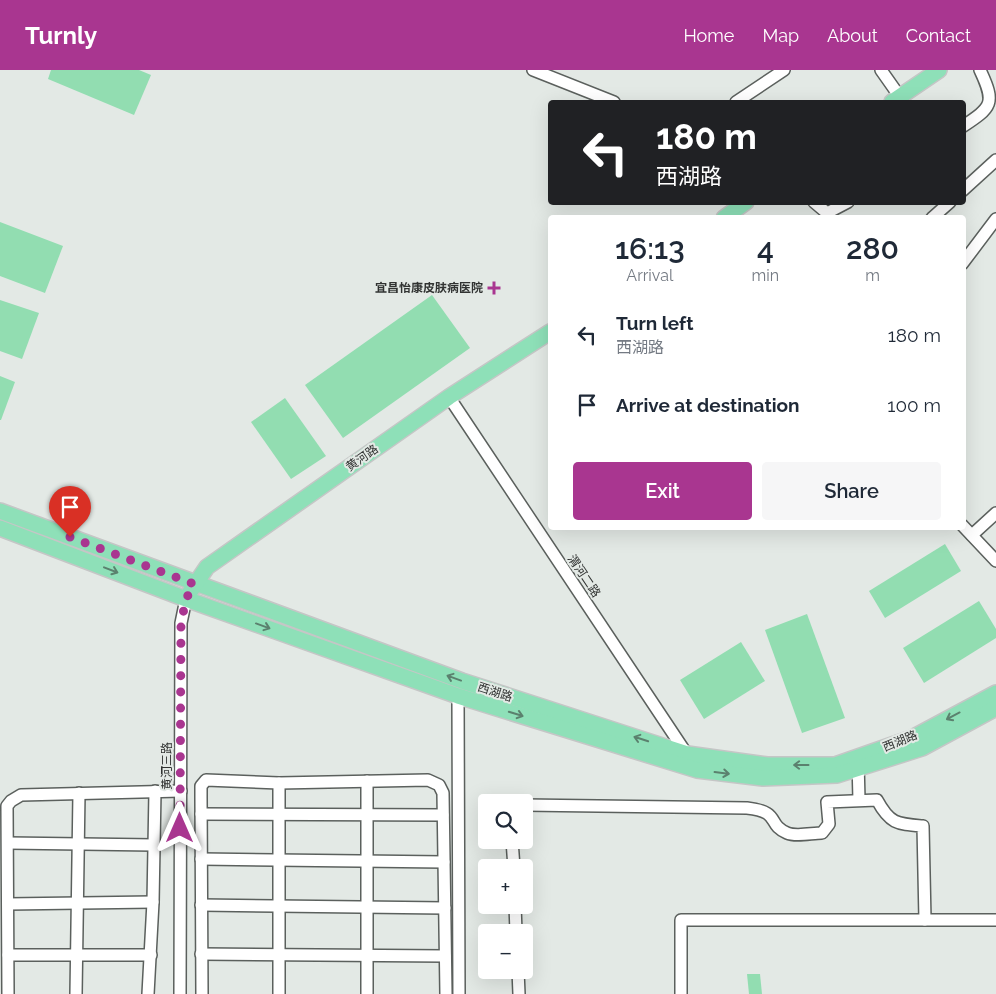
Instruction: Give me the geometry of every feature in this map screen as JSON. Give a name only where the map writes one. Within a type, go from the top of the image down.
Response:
[{"type":"main road","points":[[896,100],[939,70]]},
{"type":"main road","points":[[728,215],[742,205]]},
{"type":"main road","name":"黄河路","points":[[186,599],[194,584],[207,567],[449,398],[548,333]]},
{"type":"main road","name":"西湖路","points":[[0,511],[194,584],[462,681],[687,754],[767,765],[835,765],[858,762],[922,748],[996,708]]},
{"type":"main road","name":"西湖路","points":[[0,528],[186,599],[458,696],[697,770],[763,778],[837,775],[858,762],[912,738],[996,693]]},
{"type":"street","points":[[533,70],[609,100]]},
{"type":"street","points":[[739,100],[784,70]]},
{"type":"street","points":[[882,70],[896,100]]},
{"type":"street","points":[[966,124],[990,108],[994,97],[992,86],[980,70]]},
{"type":"street","points":[[966,187],[996,160]]},
{"type":"street","points":[[818,205],[827,213],[842,205]]},
{"type":"street","points":[[935,215],[947,205]]},
{"type":"street","points":[[966,259],[996,219]]},
{"type":"street","name":"渭河二路","points":[[449,398],[697,770]]},
{"type":"street","points":[[972,535],[996,513]]},
{"type":"street","points":[[966,529],[996,561]]},
{"type":"street","name":"黄河三路","points":[[180,994],[181,623],[186,599]]},
{"type":"street","points":[[458,696],[459,994]]},
{"type":"street","points":[[858,762],[859,800]]},
{"type":"street","points":[[202,994],[201,786],[206,780],[279,784],[428,780],[439,786],[443,793],[446,994]]},
{"type":"street","points":[[367,781],[367,994]]},
{"type":"street","points":[[279,784],[279,994]]},
{"type":"street","points":[[148,994],[153,902],[155,791]]},
{"type":"street","points":[[8,994],[8,806],[11,800],[21,794],[181,791]]},
{"type":"street","points":[[76,994],[79,793]]},
{"type":"street","points":[[533,805],[747,808],[764,810],[774,818],[778,828],[789,834],[822,833],[829,824],[827,802],[877,800],[890,820],[903,824],[924,826],[925,920]]},
{"type":"street","points":[[201,814],[443,815]]},
{"type":"street","points":[[8,844],[154,845]]},
{"type":"street","points":[[201,859],[444,862]]},
{"type":"street","points":[[8,904],[153,902]]},
{"type":"street","points":[[201,905],[445,908]]},
{"type":"street","points":[[681,994],[681,920],[996,920]]},
{"type":"street","points":[[201,954],[445,956]]},
{"type":"street","points":[[8,955],[151,955]]},
{"type":"street","points":[[518,979],[519,994]]},
{"type":"building","points":[[51,70],[139,70],[151,75],[134,115],[48,79]]},
{"type":"building","points":[[0,222],[63,246],[45,293],[0,276]]},
{"type":"building","points":[[432,295],[470,348],[343,438],[305,385]]},
{"type":"building","points":[[0,300],[39,313],[22,359],[0,351]]},
{"type":"building","points":[[0,376],[15,382],[1,420],[0,420]]},
{"type":"building","points":[[285,398],[326,456],[291,479],[251,422]]},
{"type":"building","points":[[945,544],[961,571],[885,618],[869,591]]},
{"type":"building","points":[[979,601],[996,629],[996,638],[924,683],[903,648]]},
{"type":"building","points":[[807,614],[845,718],[802,733],[765,630]]},
{"type":"building","points":[[741,642],[765,681],[704,719],[680,680]]},
{"type":"building","points":[[747,974],[760,974],[762,994],[749,994]]},
{"type":"place","name":"宜昌怡康皮肤病医院","points":[[494,288]]},
{"type":"route","points":[[70,537],[194,584],[186,599],[181,623],[180,828]]}]
